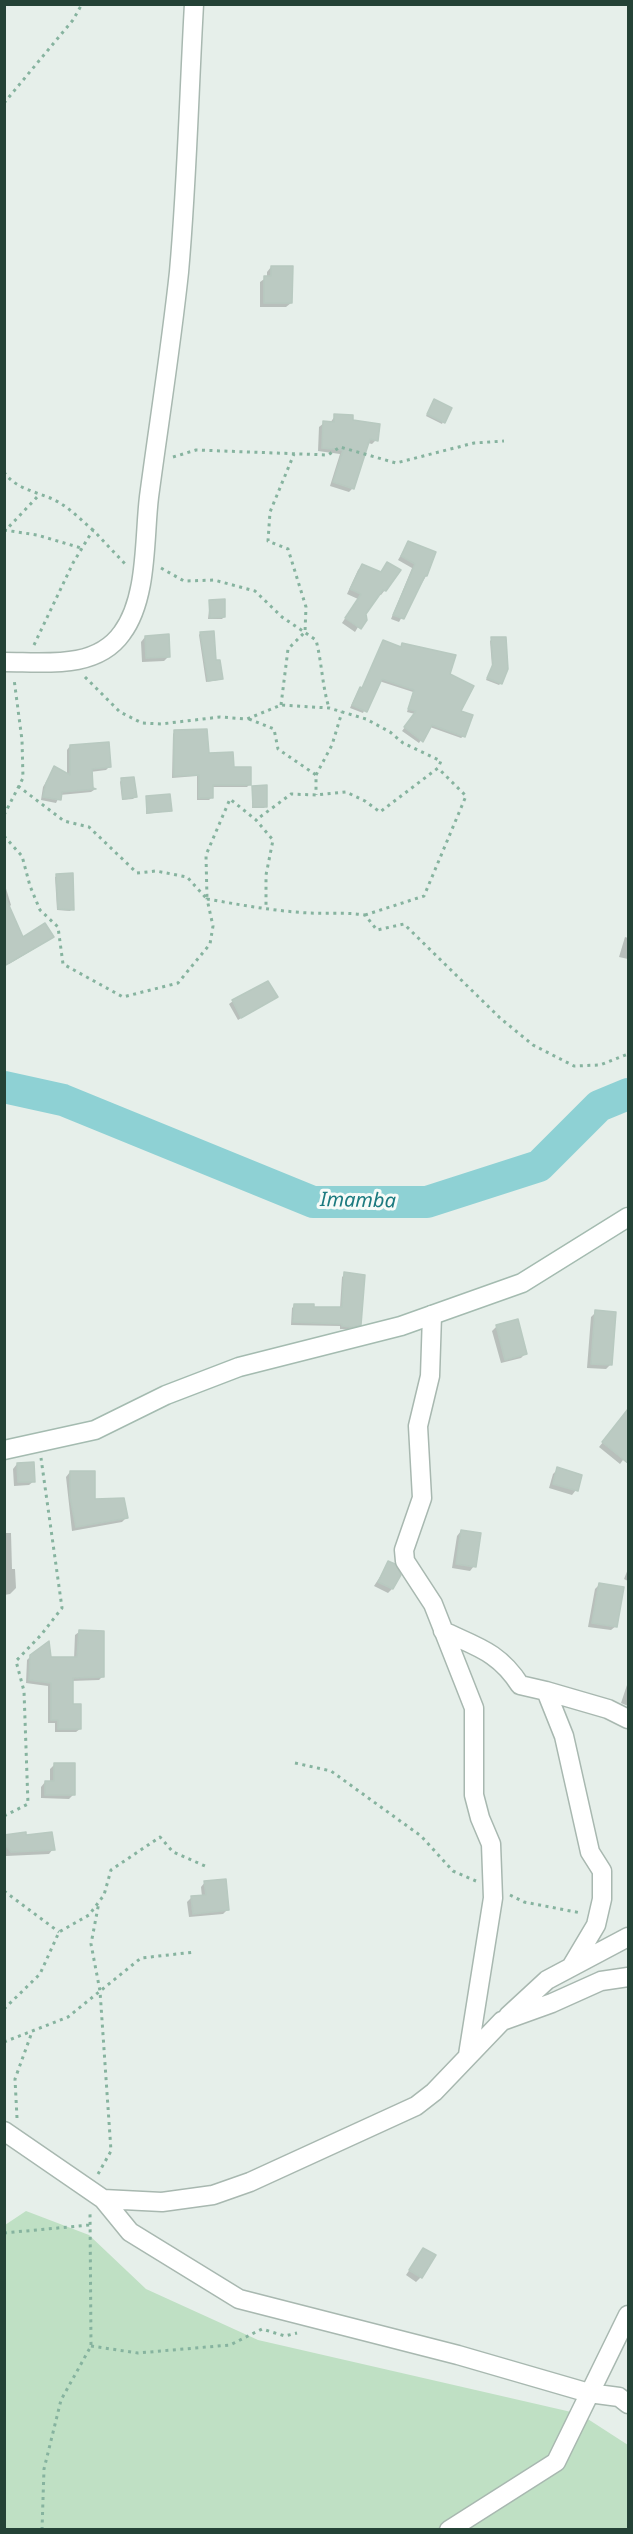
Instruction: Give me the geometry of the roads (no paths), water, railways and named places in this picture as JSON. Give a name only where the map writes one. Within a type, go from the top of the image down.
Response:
[{"type":"street","points":[[14,662],[72,663],[107,649],[123,633],[135,606],[144,566],[146,523],[179,271],[194,4]]},
{"type":"street","points":[[4,1450],[95,1430],[166,1395],[239,1367],[401,1326],[522,1283],[628,1217]]},
{"type":"street","points":[[432,1315],[430,1376],[418,1426],[422,1498],[404,1550],[405,1561],[432,1604],[474,1708],[474,1795],[480,1818],[492,1844],[493,1898],[468,2055]]},
{"type":"street","points":[[443,1631],[491,1654],[508,1666],[520,1685],[608,1709],[628,1719]]},
{"type":"street","points":[[546,1691],[564,1736],[590,1852],[602,1871],[602,1899],[596,1925],[571,1967]]},
{"type":"street","points":[[96,2194],[162,2202],[213,2195],[250,2182],[416,2106],[434,2092],[502,2021],[547,1980],[628,1937]]},
{"type":"street","points":[[502,2021],[552,2003],[601,1981],[628,1977]]},
{"type":"street","points":[[11,2136],[96,2194],[130,2232],[239,2299],[458,2355],[589,2393],[619,2397],[628,2404]]},
{"type":"street","points":[[449,2529],[556,2462],[628,2315]]},
{"type":"waterway","name":"Imamba","points":[[4,1087],[63,1100],[313,1202],[427,1202],[539,1166],[599,1106],[628,1094]]}]
